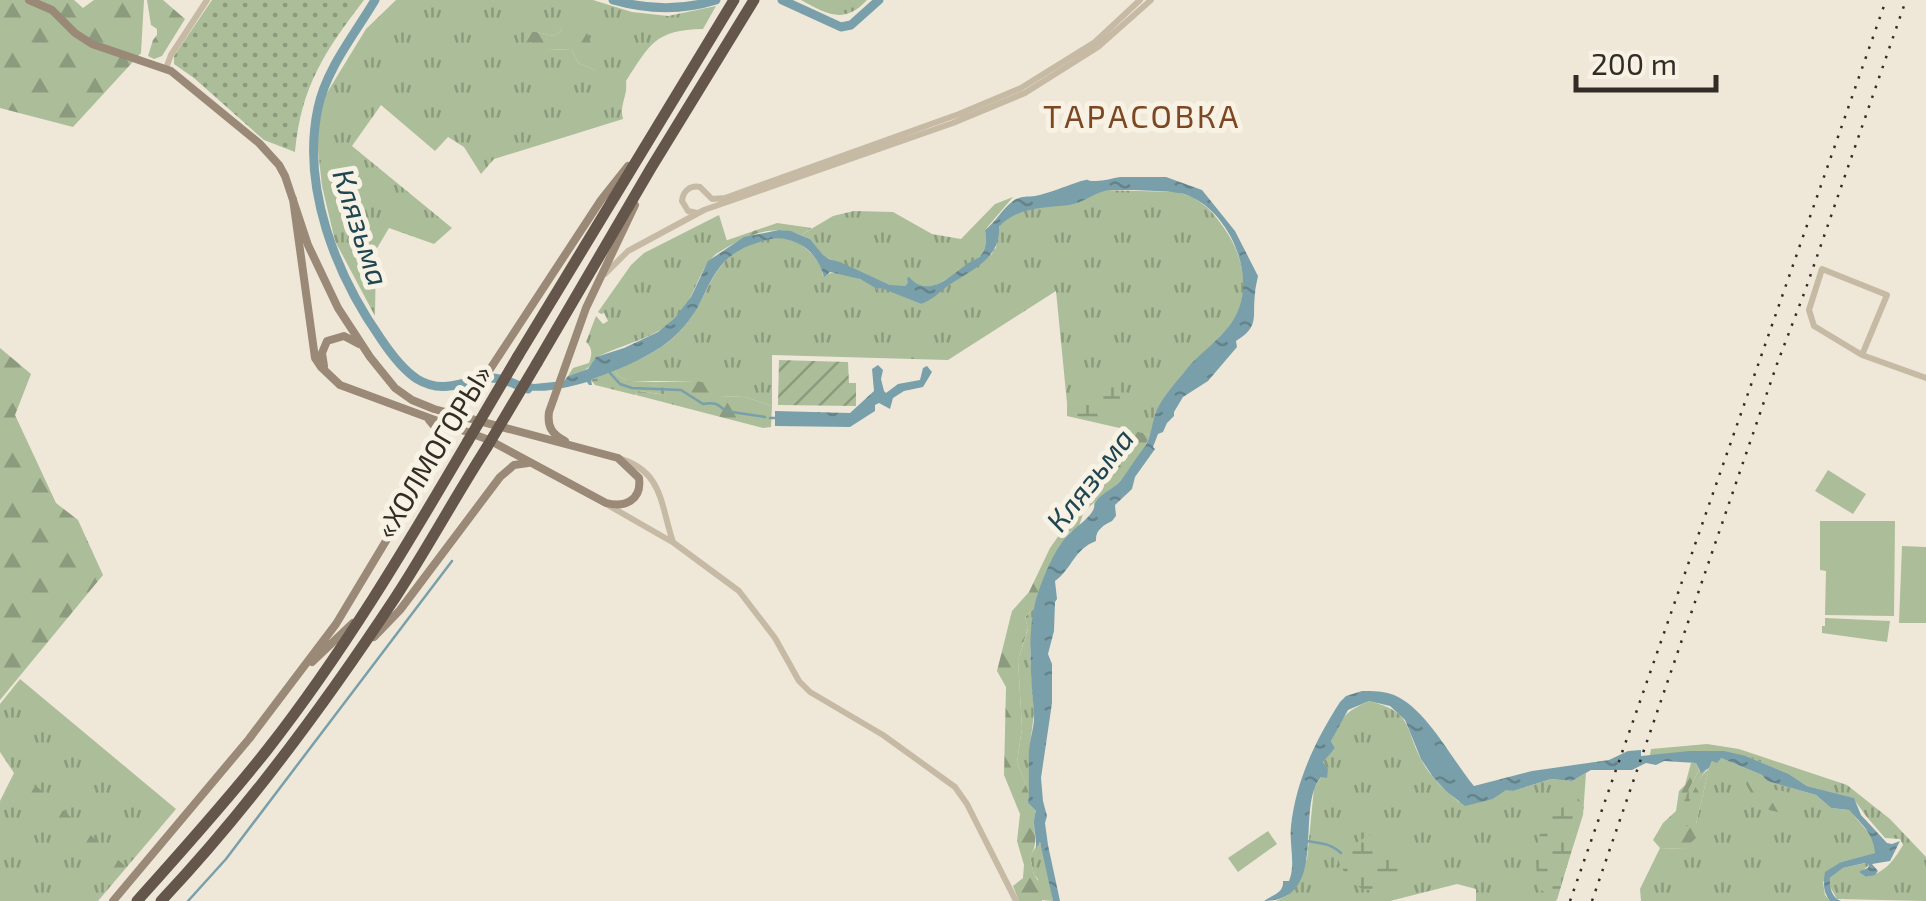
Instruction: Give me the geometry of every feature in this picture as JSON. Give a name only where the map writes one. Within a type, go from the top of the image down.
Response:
[{"type":"highway","name":"«ХОЛМОГОРЫ»","points":[[137,901],[269,748],[363,613],[734,0]]},
{"type":"highway","name":"«ХОЛМОГОРЫ»","points":[[162,901],[256,792],[394,598],[754,0]]},
{"type":"main road","points":[[28,0],[52,10],[92,44],[166,68],[274,158],[285,176],[293,199],[308,245],[338,308],[395,388],[434,409],[618,458],[639,478],[639,492],[630,502],[611,504],[490,440],[354,392],[336,382],[315,358],[293,199]]},
{"type":"main road","points":[[434,409],[456,409],[475,392],[602,200],[644,150]]},
{"type":"main road","points":[[582,450],[554,434],[548,424],[549,412],[586,308],[651,168]]},
{"type":"main road","points":[[325,371],[322,357],[329,340],[344,336],[363,346]]},
{"type":"main road","points":[[113,901],[249,739],[351,600],[439,446],[437,428],[422,414]]},
{"type":"main road","points":[[352,660],[400,610],[507,470],[521,463],[541,468]]},
{"type":"main road","points":[[295,679],[363,613]]},
{"type":"street","points":[[166,68],[170,54],[207,0]]},
{"type":"street","points":[[708,195],[709,204],[702,212],[692,213],[682,201],[684,192],[696,186],[704,189],[712,199],[725,198],[1022,88],[1082,51],[1140,0]]},
{"type":"street","points":[[601,278],[628,251],[702,212],[1009,101],[1098,47],[1151,0]]},
{"type":"street","points":[[1862,355],[1888,295],[1822,268],[1809,310],[1810,320],[1819,330],[1862,355],[1926,378]]},
{"type":"street","points":[[618,458],[644,468],[655,483],[674,543]]},
{"type":"street","points":[[596,498],[674,543],[739,591],[810,692],[883,735],[955,787],[1016,901]]},
{"type":"green space","points":[[0,0],[74,0],[83,8],[94,0],[144,0],[141,53],[73,127],[0,108]]},
{"type":"green space","points":[[147,0],[163,0],[185,19],[162,56],[154,59],[148,56],[157,29],[151,25]]},
{"type":"green space","points":[[212,0],[364,0],[317,70],[303,108],[295,152],[264,140],[174,64],[174,56]]},
{"type":"green space","points":[[396,0],[593,0],[632,12],[668,16],[716,6],[703,29],[674,32],[648,49],[626,81],[623,119],[494,159],[481,174],[464,147],[448,137],[435,151],[381,105],[352,146],[452,228],[434,244],[389,228],[376,250],[375,316],[335,241],[322,186],[316,132],[325,96],[366,29]],"holes":[[[560,24],[594,51],[595,70],[578,63],[572,50],[548,49],[536,32],[554,36],[562,30]]]},
{"type":"green space","points":[[801,0],[867,0],[851,13],[835,15]]},
{"type":"green space","points":[[559,23],[587,33],[594,51],[603,56],[604,66],[595,70],[578,63],[572,50],[548,49],[527,41],[526,32],[554,36],[562,30]]},
{"type":"green space","points":[[1103,190],[1175,192],[1197,200],[1214,215],[1240,260],[1244,283],[1236,316],[1164,399],[1150,435],[1067,416],[1056,291],[948,360],[772,355],[772,406],[745,397],[719,396],[697,381],[628,381],[615,370],[650,354],[674,337],[691,317],[719,268],[742,249],[759,242],[791,240],[814,256],[823,276],[850,275],[921,304],[992,254],[1000,226],[1007,218],[1024,210],[1076,202]]},
{"type":"green space","points":[[1013,197],[985,230],[981,255],[928,288],[914,283],[898,288],[890,285],[823,256],[810,239],[801,235],[833,216],[854,211],[893,212],[932,234],[961,239],[995,204]]},
{"type":"green space","points":[[719,215],[727,241],[716,245],[716,254],[676,318],[657,332],[601,355],[585,370],[568,376],[573,368],[589,363],[591,352],[586,342],[596,316],[603,324],[608,321],[604,313],[598,312],[631,265],[644,253]]},
{"type":"green space","points":[[777,223],[812,228],[801,235],[767,231],[716,254],[716,244]]},
{"type":"green space","points":[[0,348],[31,374],[15,415],[56,503],[78,520],[103,575],[0,700]]},
{"type":"green space","points":[[779,360],[848,362],[849,383],[856,383],[856,406],[778,405]]},
{"type":"green space","points":[[615,370],[628,381],[654,382],[671,389],[673,396],[639,391],[635,395],[595,385],[591,380]]},
{"type":"green space","points":[[1108,373],[1118,381],[1121,407],[1115,422],[1071,415],[1077,401],[1104,403],[1101,375]]},
{"type":"green space","points":[[697,381],[712,385],[719,396],[745,397],[772,406],[771,427],[636,395],[638,391],[665,395],[665,389],[654,382]]},
{"type":"green space","points":[[1131,430],[1150,435],[1143,449],[1112,490],[1084,511],[1079,526],[1060,545],[1034,608],[1025,617],[1028,628],[1018,660],[1022,728],[1017,762],[1029,793],[1028,803],[1036,811],[1035,845],[1030,856],[1042,901],[1019,901],[1013,886],[1023,878],[1024,865],[1017,841],[1020,814],[1004,775],[1006,687],[997,671],[1012,611],[1029,592],[1062,531],[1108,480],[1127,446],[1122,443]]},
{"type":"green space","points":[[1828,470],[1866,494],[1853,514],[1815,491]]},
{"type":"green space","points":[[1820,521],[1895,521],[1894,616],[1825,615],[1826,571],[1820,570]]},
{"type":"green space","points":[[1902,546],[1926,547],[1926,623],[1899,623]]},
{"type":"green space","points":[[1034,608],[1029,793],[1017,762],[1022,728],[1018,660],[1028,629],[1025,617]]},
{"type":"green space","points":[[1825,618],[1890,621],[1887,642],[1822,633]]},
{"type":"green space","points":[[20,679],[176,809],[98,901],[0,901],[0,801],[14,773],[0,752],[0,704]]},
{"type":"green space","points":[[1369,701],[1400,715],[1428,771],[1459,802],[1493,799],[1506,789],[1513,791],[1551,779],[1572,781],[1586,773],[1583,815],[1556,901],[1476,901],[1476,889],[1457,884],[1390,901],[1276,901],[1288,895],[1307,859],[1314,788],[1321,777],[1324,758],[1335,748],[1331,741],[1345,716]]},
{"type":"green space","points":[[1707,744],[1739,749],[1847,785],[1890,819],[1926,857],[1926,901],[1837,899],[1829,885],[1830,878],[1843,868],[1866,863],[1869,865],[1860,873],[1866,877],[1873,875],[1888,865],[1903,845],[1900,839],[1885,838],[1853,798],[1807,786],[1746,756],[1650,755],[1651,749]]},
{"type":"green space","points":[[1721,758],[1762,775],[1767,781],[1816,795],[1831,808],[1849,810],[1874,839],[1876,853],[1841,862],[1823,882],[1830,901],[1641,901],[1640,889],[1660,848],[1684,849],[1696,824],[1709,768],[1712,761]]},
{"type":"green space","points":[[1691,763],[1696,763],[1699,770],[1680,817],[1686,818],[1693,791],[1709,768],[1696,824],[1697,837],[1684,849],[1660,848],[1653,840],[1676,811],[1679,791],[1685,785]]},
{"type":"green space","points":[[1699,770],[1706,770],[1689,803],[1688,825],[1681,831],[1674,828]]},
{"type":"green space","points":[[1748,779],[1788,792],[1787,813],[1762,806],[1746,784]]},
{"type":"green space","points":[[31,786],[36,786],[125,866],[122,870],[116,871],[28,795]]},
{"type":"green space","points":[[1565,794],[1575,794],[1584,807],[1557,900],[1538,888],[1535,852],[1540,834]]},
{"type":"green space","points":[[1268,831],[1277,844],[1238,872],[1228,858]]},
{"type":"green space","points":[[1369,835],[1385,839],[1394,854],[1412,865],[1401,890],[1362,888],[1344,871],[1338,860],[1342,851]]},
{"type":"green space","points":[[1039,842],[1044,850],[1053,901],[1041,900],[1034,875],[1030,856]]},
{"type":"water","points":[[1166,177],[1202,190],[1235,231],[1258,276],[1249,331],[1236,341],[1237,347],[1208,381],[1183,397],[1174,416],[1158,434],[1155,449],[1135,477],[1132,489],[1115,505],[1116,516],[1055,581],[1054,631],[1048,654],[1052,664],[1052,703],[1041,778],[1048,845],[1060,901],[1053,901],[1040,842],[1036,848],[1036,811],[1028,803],[1034,718],[1030,652],[1034,606],[1060,546],[1090,515],[1098,499],[1124,476],[1146,445],[1164,397],[1236,315],[1242,299],[1241,264],[1226,229],[1215,215],[1187,195],[1128,190],[1105,191],[1074,204],[1022,212],[999,227],[995,247],[984,262],[921,304],[860,279],[830,272],[824,277],[814,257],[802,246],[783,239],[765,240],[728,258],[691,318],[671,340],[650,354],[591,380],[592,385],[587,382],[546,391],[521,389],[525,382],[564,381],[588,369],[596,357],[658,332],[691,297],[708,261],[744,237],[791,231],[810,239],[829,259],[890,285],[905,286],[909,277],[931,286],[980,256],[985,246],[985,230],[1016,199],[1085,180]]},
{"type":"water","points":[[878,365],[883,370],[881,379],[886,393],[898,384],[920,380],[927,366],[932,372],[923,387],[893,398],[890,409],[875,405],[875,411],[850,427],[775,426],[775,411],[850,413],[874,391],[872,369]]},
{"type":"water","points":[[1362,691],[1394,695],[1417,711],[1474,786],[1532,771],[1609,760],[1628,751],[1641,750],[1641,756],[1724,751],[1789,774],[1807,786],[1854,798],[1861,815],[1887,843],[1900,841],[1890,861],[1872,864],[1878,871],[1875,875],[1866,877],[1860,873],[1868,868],[1865,863],[1843,868],[1830,878],[1832,892],[1841,901],[1830,901],[1824,887],[1825,872],[1841,862],[1875,853],[1866,829],[1849,810],[1831,808],[1816,795],[1767,781],[1762,775],[1721,758],[1701,773],[1696,763],[1664,761],[1632,770],[1591,770],[1572,781],[1551,779],[1465,806],[1433,777],[1405,720],[1390,706],[1369,701],[1348,710],[1331,741],[1335,748],[1323,762],[1328,769],[1327,778],[1321,777],[1314,791],[1308,851],[1297,886],[1285,897],[1264,901],[1280,891],[1283,881],[1289,881],[1294,809],[1315,747],[1340,702]]},
{"type":"waterway","name":"Клязьма","points":[[375,0],[334,66],[318,108],[314,168],[326,229],[337,259],[381,339],[417,379],[446,386],[497,378],[528,389]]},
{"type":"waterway","name":"Клязьма","points":[[613,0],[664,8],[716,0]]},
{"type":"waterway","name":"Клязьма","points":[[782,0],[841,27],[851,25],[879,0]]},
{"type":"waterway","points":[[610,373],[620,384],[632,388],[681,390],[703,404],[765,417]]},
{"type":"waterway","points":[[770,418],[775,418]]},
{"type":"waterway","points":[[188,901],[226,859],[452,561]]},
{"type":"waterway","points":[[1306,841],[1329,845],[1341,853]]},
{"type":"railway","points":[[1570,901],[1886,0]]},
{"type":"railway","points":[[1592,901],[1906,0]]},
{"type":"district","name":"ТАРАСОВКА","points":[[1142,115]]}]
